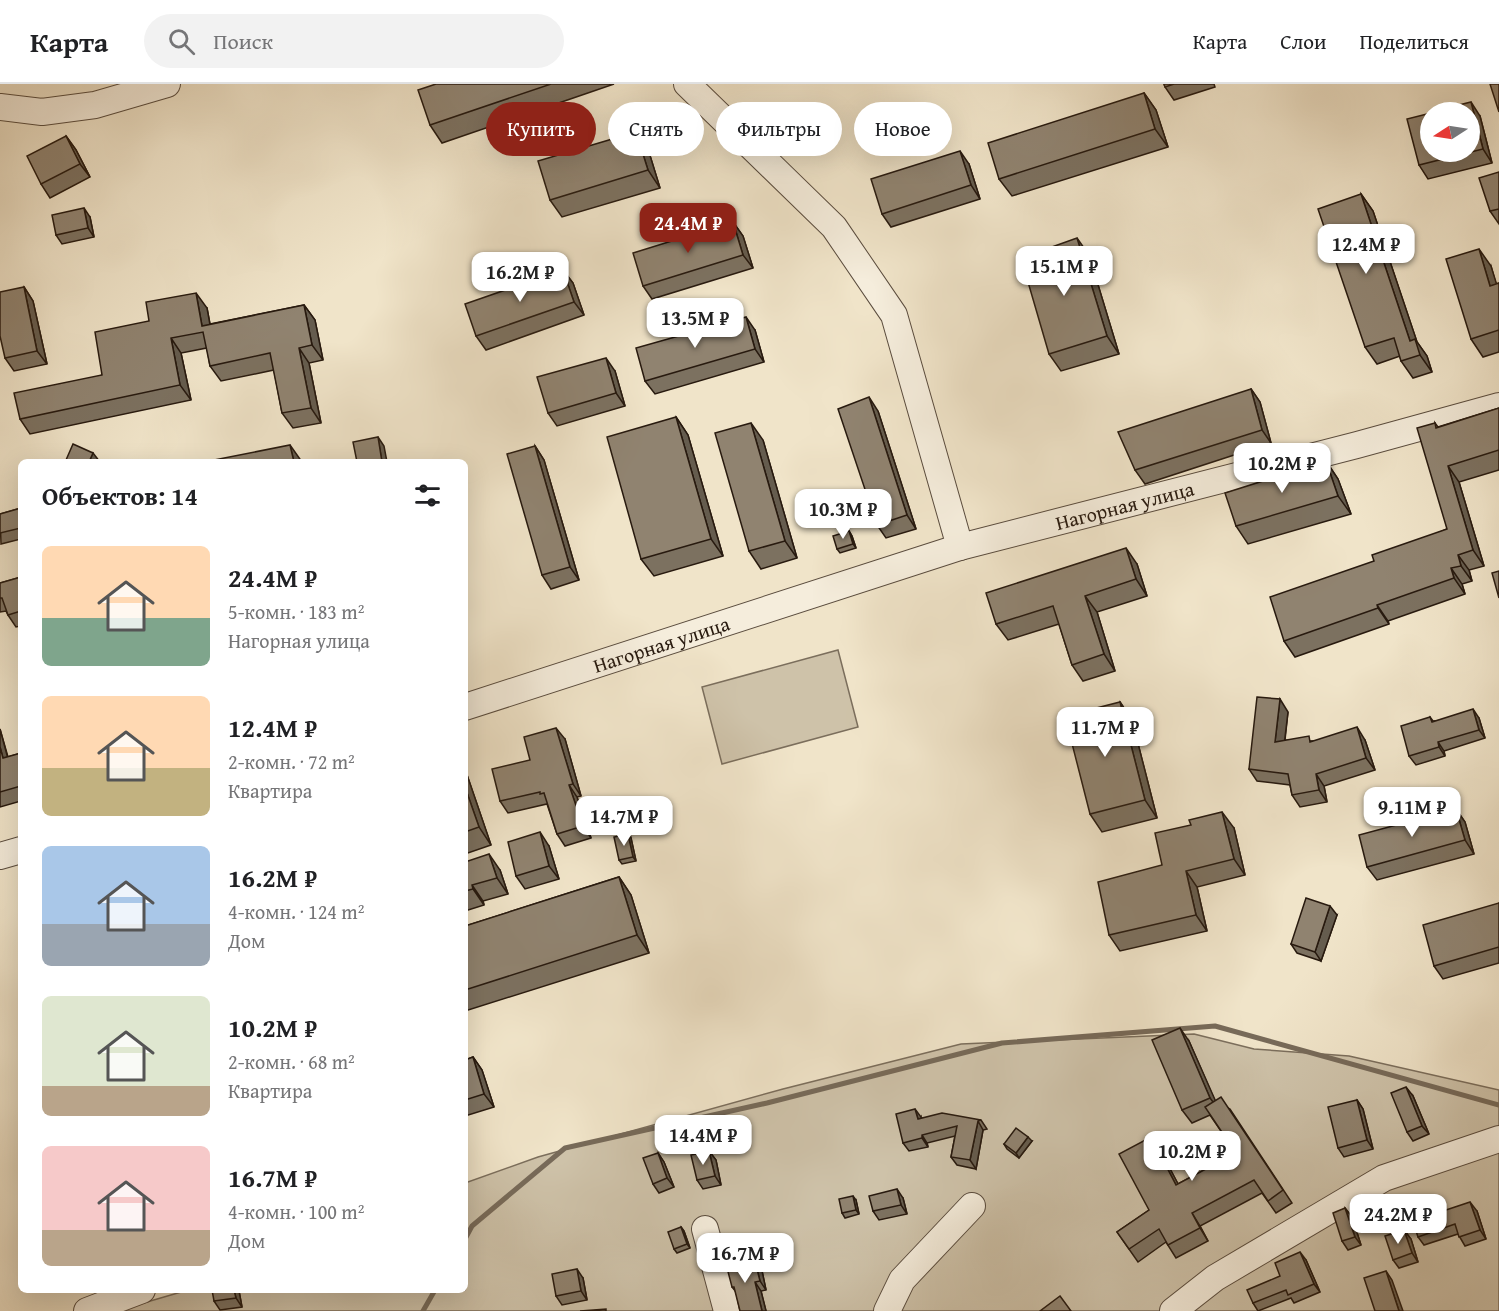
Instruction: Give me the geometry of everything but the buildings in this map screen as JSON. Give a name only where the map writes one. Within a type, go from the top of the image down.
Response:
[{"type":"street","points":[[0,107],[42,112],[95,105],[167,84]]},
{"type":"street","points":[[687,84],[834,227],[894,315],[960,547]]},
{"type":"street","name":"Нагорная улица","points":[[468,706],[960,547],[1346,448],[1499,406]]},
{"type":"street","points":[[0,856],[18,850]]},
{"type":"street","points":[[1173,1311],[1215,1278],[1384,1178],[1499,1140]]},
{"type":"street","points":[[887,1311],[902,1280],[972,1206]]},
{"type":"street","points":[[705,1229],[727,1311]]},
{"type":"street","points":[[87,1311],[134,1293]]},
{"type":"shaded area","points":[[838,650],[858,727],[722,764],[702,687]]},
{"type":"shaded area","points":[[1194,1034],[1254,1049],[1349,1056],[1499,1090],[1499,1311],[116,1311],[178,1293],[468,1293],[468,1182],[538,1157],[783,1089],[961,1044]]},
{"type":"waterway","points":[[468,1233],[472,1226],[565,1148],[767,1103],[1002,1043],[1215,1026],[1499,1105]]},
{"type":"waterway","points":[[423,1311],[433,1293]]}]
